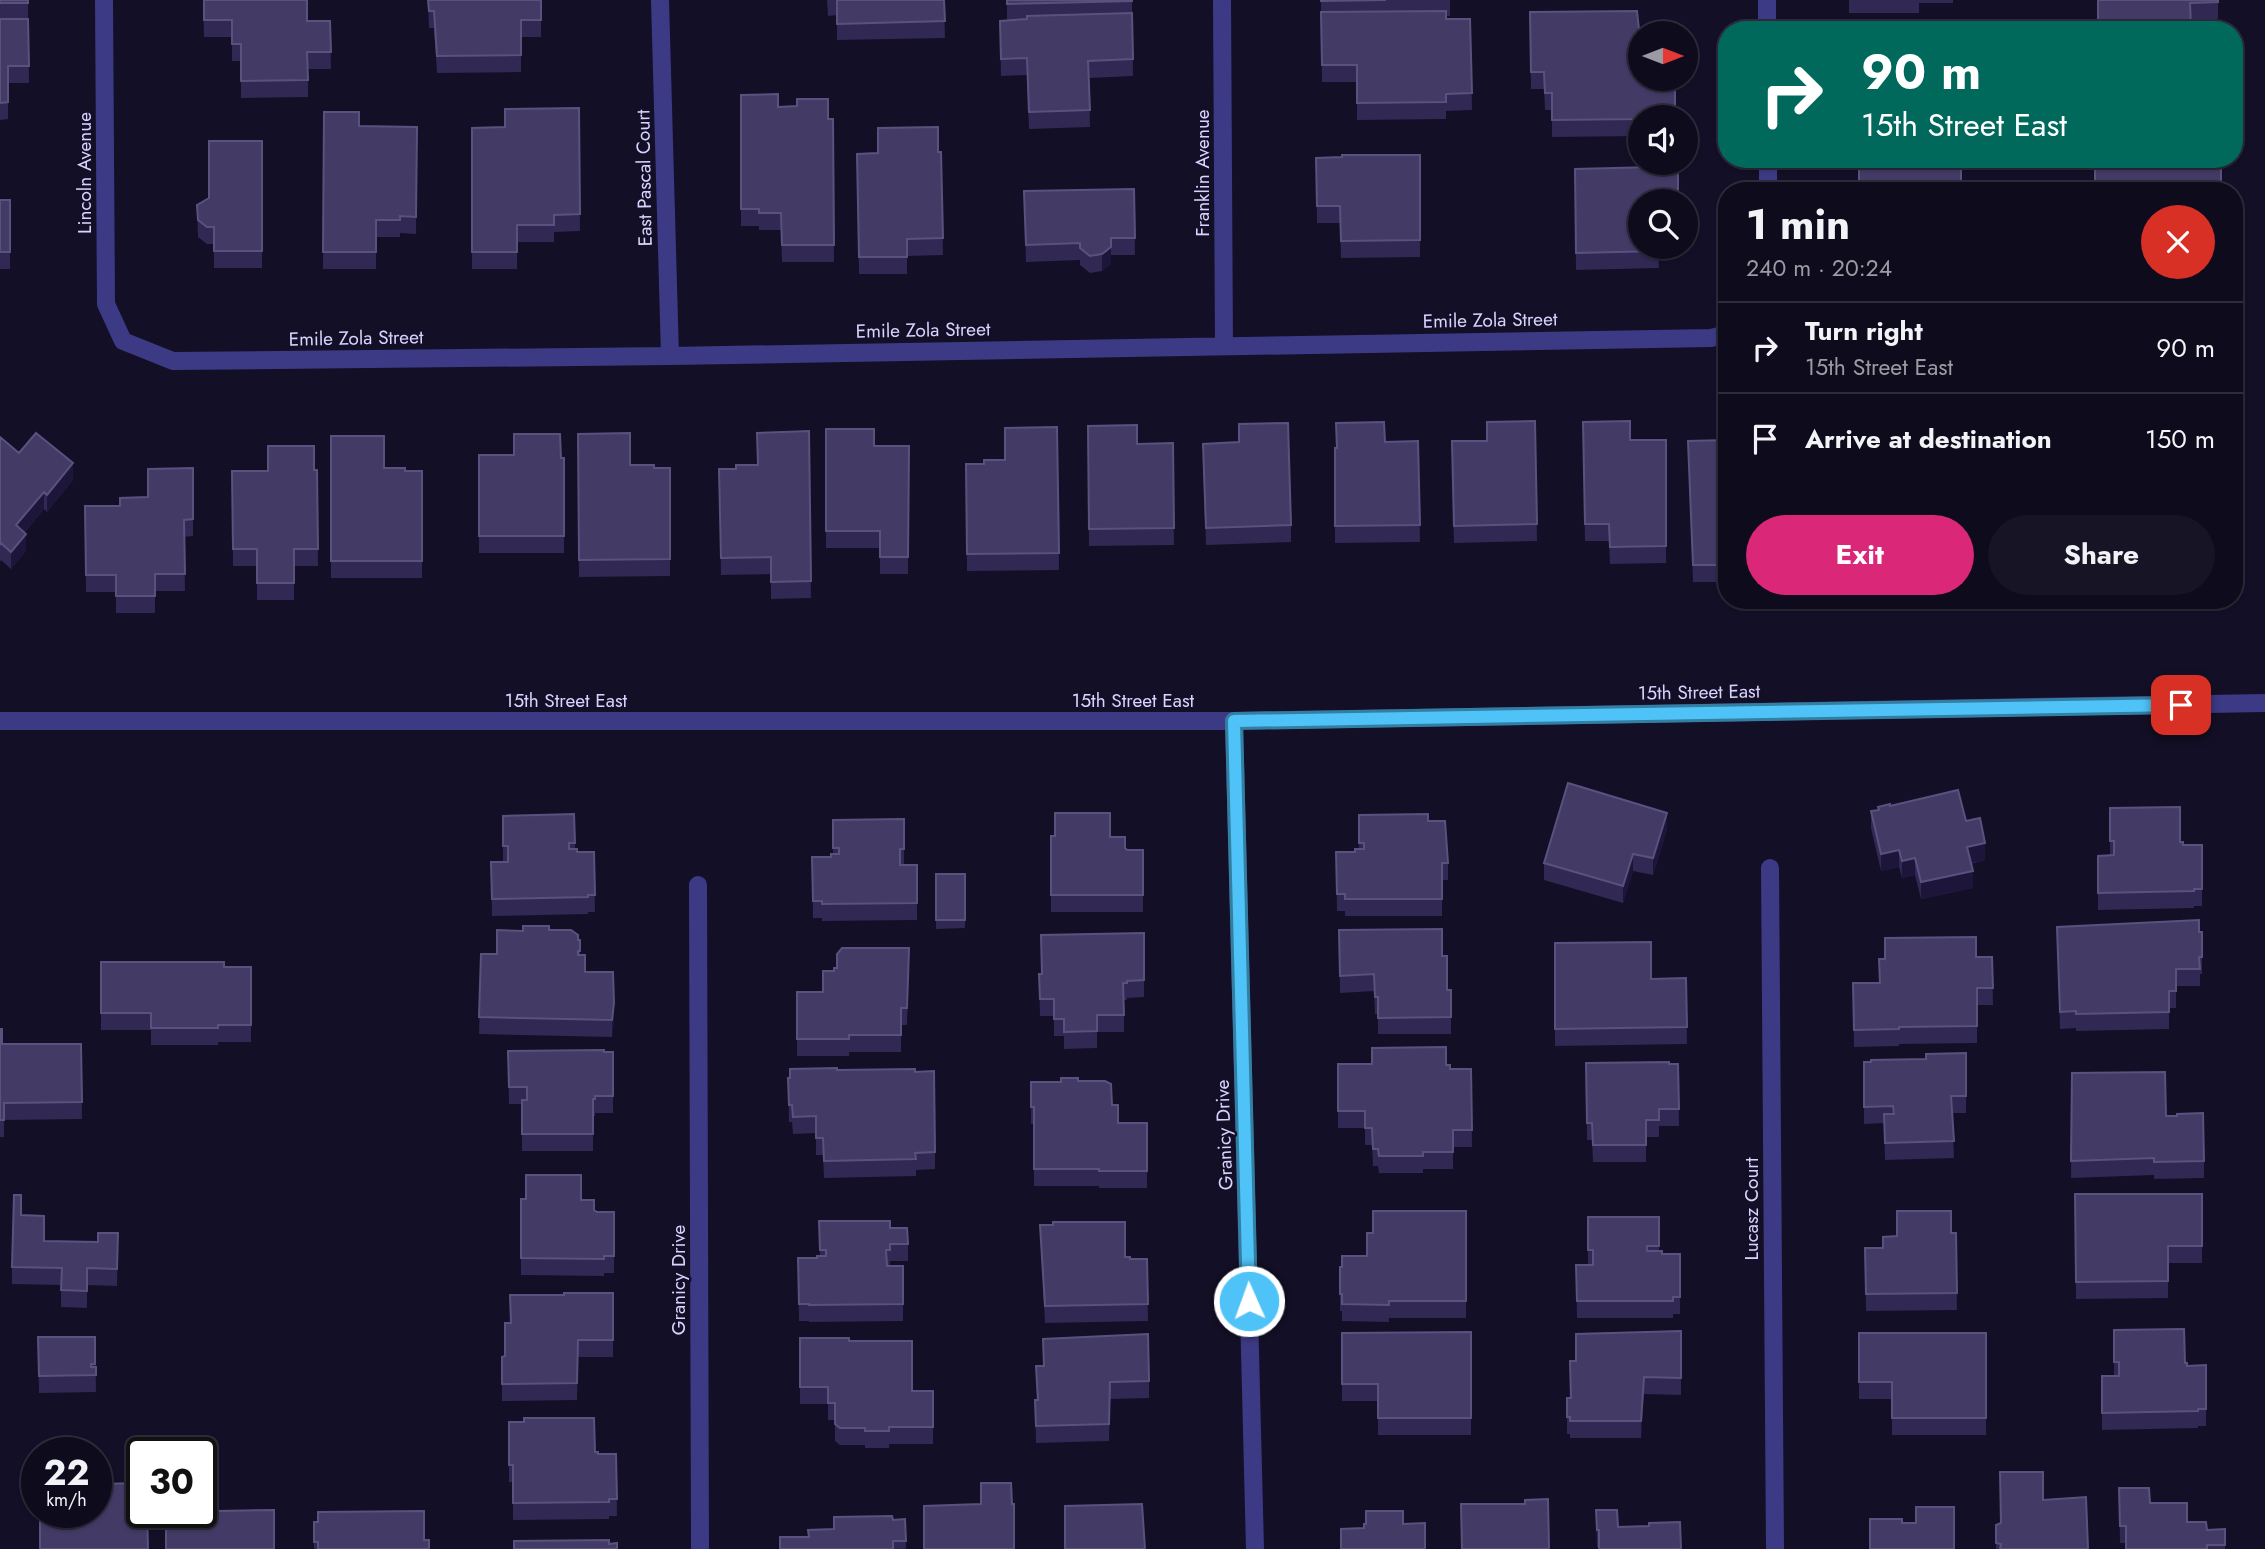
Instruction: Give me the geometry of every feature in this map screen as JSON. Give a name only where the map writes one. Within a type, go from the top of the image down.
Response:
[{"type":"street","name":"Lincoln Avenue","points":[[104,0],[106,304],[123,341]]},
{"type":"street","name":"East Pascal Court","points":[[660,0],[670,356]]},
{"type":"street","name":"Franklin Avenue","points":[[1222,0],[1224,345]]},
{"type":"street","points":[[1767,0],[1767,21]]},
{"type":"street","name":"Emile Zola Street","points":[[123,341],[173,361],[670,356],[1718,336]]},
{"type":"street","name":"15th Street East","points":[[0,721],[1234,721],[2265,703]]},
{"type":"street","name":"Granicy Drive","points":[[1234,721],[1255,1549]]},
{"type":"street","name":"Lucasz Court","points":[[1770,868],[1775,1549]]},
{"type":"street","name":"Granicy Drive","points":[[698,885],[700,1549]]},
{"type":"building","points":[[0,0],[28,0],[28,3],[0,3]]},
{"type":"building","points":[[204,0],[307,0],[307,21],[330,21],[331,52],[307,52],[308,80],[241,81],[241,44],[232,44],[232,20],[204,20]]},
{"type":"building","points":[[428,0],[541,0],[541,20],[521,20],[521,55],[437,56],[434,11],[429,11]]},
{"type":"building","points":[[837,0],[944,0],[945,21],[837,24]]},
{"type":"building","points":[[1007,0],[1132,0],[1132,1],[1007,4]]},
{"type":"building","points":[[1321,0],[1386,0],[1321,1]]},
{"type":"building","points":[[2098,0],[2218,0],[2190,3],[2191,21],[2098,21]]},
{"type":"building","points":[[1446,11],[1446,19],[1470,19],[1472,93],[1446,94],[1446,102],[1357,103],[1357,65],[1322,65],[1321,12]]},
{"type":"building","points":[[1637,11],[1638,21],[1628,21],[1628,91],[1675,91],[1675,105],[1628,105],[1628,119],[1552,120],[1552,93],[1545,93],[1544,72],[1531,72],[1530,12]]},
{"type":"building","points":[[1132,13],[1133,59],[1088,61],[1090,110],[1029,112],[1027,58],[1001,59],[1000,21],[1027,19],[1027,16]]},
{"type":"building","points":[[0,19],[28,19],[29,66],[8,66],[8,102],[0,103]]},
{"type":"building","points":[[778,94],[778,107],[797,106],[797,99],[828,99],[828,119],[833,119],[834,245],[782,245],[781,213],[759,213],[759,209],[741,209],[741,95]]},
{"type":"building","points":[[579,108],[580,214],[554,215],[554,225],[517,225],[517,252],[472,252],[472,128],[505,127],[505,109]]},
{"type":"building","points":[[324,112],[359,112],[359,126],[417,127],[416,217],[400,216],[400,220],[376,220],[376,252],[323,252]]},
{"type":"building","points":[[938,127],[943,238],[907,239],[907,257],[859,257],[857,154],[878,153],[878,128]]},
{"type":"building","points":[[209,141],[262,141],[262,251],[214,251],[214,227],[207,227],[198,220],[197,205],[209,198]]},
{"type":"building","points":[[1342,155],[1420,155],[1420,240],[1341,241],[1340,206],[1317,206],[1316,158]]},
{"type":"building","points":[[1628,168],[1628,175],[1678,175],[1678,189],[1628,189],[1628,252],[1576,253],[1575,169]]},
{"type":"building","points":[[1859,168],[1961,168],[1961,182],[1859,182]]},
{"type":"building","points":[[2095,168],[2221,168],[2221,182],[2095,182]]},
{"type":"building","points":[[1134,189],[1135,238],[1111,238],[1111,247],[1102,254],[1090,256],[1080,248],[1080,243],[1026,245],[1024,191]]},
{"type":"building","points":[[0,200],[10,200],[10,252],[0,252]]},
{"type":"building","points":[[1535,421],[1537,524],[1454,526],[1452,441],[1487,441],[1487,422]]},
{"type":"building","points":[[1630,421],[1630,440],[1666,440],[1666,546],[1610,547],[1609,524],[1585,524],[1583,422]]},
{"type":"building","points":[[1384,422],[1385,442],[1418,441],[1420,525],[1335,526],[1336,423]]},
{"type":"building","points":[[1288,423],[1291,525],[1206,528],[1203,444],[1239,442],[1239,424]]},
{"type":"building","points":[[1137,425],[1137,444],[1173,443],[1174,528],[1089,529],[1088,426]]},
{"type":"building","points":[[1057,427],[1059,553],[967,554],[966,464],[984,464],[984,460],[1005,460],[1005,428]]},
{"type":"building","points":[[826,429],[874,429],[874,446],[909,446],[908,557],[880,557],[880,531],[826,531]]},
{"type":"building","points":[[809,431],[811,581],[771,582],[771,557],[721,558],[719,469],[736,469],[736,465],[758,465],[757,433]]},
{"type":"building","points":[[36,433],[73,463],[47,495],[44,492],[16,525],[26,534],[11,552],[1,543],[0,545],[0,437],[19,453]]},
{"type":"building","points":[[630,433],[630,465],[670,468],[670,559],[579,560],[578,434]]},
{"type":"building","points":[[514,434],[560,434],[561,458],[564,458],[564,536],[479,536],[479,455],[514,455]]},
{"type":"building","points":[[331,436],[384,436],[384,468],[422,471],[422,561],[331,561]]},
{"type":"building","points":[[1718,440],[1718,565],[1693,565],[1688,441]]},
{"type":"building","points":[[268,446],[314,446],[318,549],[294,549],[294,583],[257,583],[257,549],[233,549],[232,471],[268,471]]},
{"type":"building","points":[[193,468],[193,519],[184,520],[185,574],[155,574],[155,596],[116,596],[116,575],[86,575],[85,506],[120,506],[120,498],[148,497],[148,469]]},
{"type":"building","points":[[1568,783],[1667,813],[1653,858],[1633,854],[1623,886],[1544,863]]},
{"type":"building","points":[[1958,790],[1966,821],[1980,818],[1985,843],[1967,847],[1973,871],[1921,882],[1915,858],[1902,861],[1899,850],[1881,854],[1871,811],[1890,804]]},
{"type":"building","points":[[2180,807],[2180,842],[2183,842],[2183,845],[2202,845],[2202,889],[2098,893],[2098,856],[2114,855],[2114,841],[2110,841],[2110,808]]},
{"type":"building","points":[[1055,813],[1110,813],[1110,837],[1125,837],[1127,850],[1143,850],[1143,895],[1051,895],[1051,836],[1055,836]]},
{"type":"building","points":[[574,814],[575,843],[569,843],[569,849],[594,852],[595,895],[492,899],[491,862],[508,862],[508,846],[503,846],[503,816]]},
{"type":"building","points":[[1428,814],[1428,821],[1445,821],[1448,863],[1442,863],[1442,899],[1345,899],[1345,894],[1337,894],[1336,852],[1364,849],[1364,843],[1359,843],[1359,815]]},
{"type":"building","points":[[904,819],[904,849],[900,849],[900,865],[917,865],[917,903],[822,904],[822,901],[813,901],[812,857],[839,854],[839,848],[833,848],[833,820]]},
{"type":"building","points":[[936,874],[965,874],[965,920],[936,920]]},
{"type":"building","points":[[2199,920],[2199,932],[2202,932],[2200,969],[2176,969],[2176,991],[2169,991],[2169,1012],[2060,1012],[2057,927]]},
{"type":"building","points":[[523,926],[549,926],[549,930],[571,930],[578,935],[578,955],[585,955],[585,972],[613,972],[612,1020],[479,1017],[481,954],[497,954],[497,930],[523,931]]},
{"type":"building","points":[[1442,929],[1442,956],[1447,956],[1447,990],[1451,990],[1451,1017],[1378,1018],[1374,974],[1340,976],[1339,930]]},
{"type":"building","points":[[1144,933],[1144,980],[1123,983],[1124,1015],[1097,1015],[1097,1031],[1064,1032],[1064,1019],[1054,1019],[1054,999],[1040,999],[1041,935]]},
{"type":"building","points":[[1976,937],[1976,957],[1992,957],[1993,988],[1977,988],[1977,1026],[1854,1030],[1853,983],[1880,983],[1879,959],[1885,959],[1885,938]]},
{"type":"building","points":[[1651,942],[1651,979],[1686,978],[1687,1027],[1555,1029],[1555,943]]},
{"type":"building","points":[[842,948],[909,948],[907,1008],[901,1008],[901,1035],[797,1039],[797,992],[823,992],[823,971],[834,971],[834,968],[837,968],[837,954]]},
{"type":"building","points":[[101,962],[224,962],[224,967],[251,967],[251,1025],[151,1028],[151,1013],[101,1013]]},
{"type":"building","points":[[0,1029],[2,1044],[81,1044],[82,1102],[4,1103],[4,1120],[0,1120]]},
{"type":"building","points":[[1446,1047],[1446,1065],[1450,1065],[1450,1069],[1471,1069],[1472,1130],[1453,1130],[1453,1152],[1423,1152],[1423,1156],[1379,1156],[1378,1149],[1373,1149],[1372,1128],[1365,1128],[1365,1111],[1338,1111],[1338,1064],[1372,1064],[1372,1048]]},
{"type":"building","points":[[508,1051],[613,1052],[613,1096],[595,1096],[593,1099],[593,1134],[522,1134],[522,1100],[527,1100],[527,1087],[509,1087]]},
{"type":"building","points":[[1966,1053],[1966,1096],[1951,1096],[1954,1141],[1885,1143],[1884,1114],[1894,1114],[1893,1106],[1864,1107],[1864,1062],[1926,1059],[1926,1054]]},
{"type":"building","points":[[1586,1063],[1678,1064],[1679,1109],[1659,1109],[1659,1120],[1646,1120],[1646,1145],[1593,1145],[1592,1123],[1587,1123]]},
{"type":"building","points":[[790,1069],[934,1071],[935,1152],[915,1153],[916,1159],[824,1161],[823,1138],[816,1138],[816,1116],[793,1117],[792,1105],[789,1105],[788,1078]]},
{"type":"building","points":[[2165,1072],[2166,1116],[2203,1113],[2204,1161],[2154,1162],[2154,1158],[2071,1161],[2072,1073]]},
{"type":"building","points":[[1061,1078],[1105,1081],[1111,1084],[1112,1105],[1118,1105],[1118,1123],[1147,1123],[1147,1171],[1034,1169],[1034,1107],[1031,1107],[1031,1082],[1061,1082]]},
{"type":"building","points":[[526,1175],[581,1175],[581,1200],[594,1200],[594,1210],[597,1212],[614,1212],[614,1256],[604,1256],[604,1259],[521,1258],[521,1199],[526,1199]]},
{"type":"building","points":[[2075,1194],[2202,1194],[2202,1246],[2168,1246],[2168,1281],[2076,1282]]},
{"type":"building","points":[[14,1195],[21,1195],[21,1215],[44,1216],[44,1241],[98,1242],[98,1233],[118,1233],[117,1269],[87,1268],[87,1291],[61,1290],[62,1268],[12,1267]]},
{"type":"building","points":[[1373,1211],[1466,1211],[1466,1301],[1389,1301],[1389,1305],[1342,1304],[1342,1256],[1367,1256],[1367,1233],[1373,1233]]},
{"type":"building","points":[[1897,1211],[1951,1211],[1951,1233],[1956,1233],[1957,1293],[1866,1294],[1865,1248],[1883,1248],[1883,1237],[1897,1236]]},
{"type":"building","points":[[1588,1217],[1659,1217],[1659,1246],[1647,1246],[1647,1251],[1680,1254],[1680,1297],[1673,1297],[1673,1301],[1577,1301],[1576,1265],[1593,1265],[1593,1250],[1588,1250]]},
{"type":"building","points":[[819,1221],[890,1221],[890,1228],[907,1228],[908,1244],[890,1244],[890,1250],[886,1250],[887,1266],[903,1266],[903,1304],[799,1304],[798,1258],[826,1256],[826,1250],[820,1250]]},
{"type":"building","points":[[1053,1222],[1125,1222],[1125,1257],[1147,1259],[1148,1304],[1045,1306],[1040,1225],[1053,1225]]},
{"type":"building","points":[[613,1293],[613,1340],[578,1340],[577,1383],[502,1384],[505,1323],[511,1323],[510,1295]]},
{"type":"building","points":[[2184,1329],[2185,1363],[2187,1366],[2206,1365],[2206,1409],[2102,1413],[2102,1376],[2119,1376],[2119,1362],[2114,1362],[2114,1330]]},
{"type":"building","points":[[1681,1331],[1681,1378],[1644,1377],[1641,1421],[1570,1421],[1570,1417],[1567,1417],[1567,1398],[1571,1398],[1570,1361],[1576,1361],[1576,1334]]},
{"type":"building","points":[[1471,1332],[1471,1418],[1378,1418],[1378,1384],[1342,1384],[1342,1333]]},
{"type":"building","points":[[1859,1333],[1986,1333],[1986,1418],[1892,1418],[1892,1382],[1859,1382]]},
{"type":"building","points":[[1148,1334],[1149,1381],[1110,1382],[1109,1424],[1036,1426],[1036,1366],[1044,1366],[1043,1339]]},
{"type":"building","points":[[38,1337],[95,1337],[95,1364],[91,1364],[91,1367],[96,1367],[96,1375],[39,1376]]},
{"type":"building","points":[[800,1338],[912,1341],[912,1391],[933,1391],[933,1427],[889,1427],[889,1431],[840,1428],[835,1424],[835,1403],[828,1403],[828,1387],[800,1387]]},
{"type":"building","points":[[524,1418],[594,1418],[595,1452],[616,1454],[617,1499],[609,1499],[609,1502],[513,1503],[513,1465],[509,1465],[509,1422],[524,1422]]},
{"type":"building","points":[[2000,1472],[2043,1472],[2043,1500],[2086,1497],[2088,1549],[2000,1549],[2001,1544],[1996,1543],[1996,1525],[2001,1523]]},
{"type":"building","points":[[126,1483],[126,1528],[147,1528],[148,1549],[40,1549],[40,1528],[112,1528],[112,1484]]},
{"type":"building","points":[[981,1483],[1011,1483],[1014,1549],[924,1549],[924,1506],[981,1504]]},
{"type":"building","points":[[2119,1488],[2149,1488],[2150,1503],[2187,1503],[2187,1522],[2206,1522],[2207,1530],[2225,1529],[2225,1545],[2207,1545],[2207,1549],[2126,1549],[2126,1526],[2120,1526]]},
{"type":"building","points":[[1548,1499],[1549,1549],[1462,1549],[1461,1504],[1525,1504],[1525,1500]]},
{"type":"building","points":[[1142,1504],[1145,1549],[1065,1549],[1065,1506]]},
{"type":"building","points":[[1916,1507],[1954,1507],[1954,1549],[1870,1549],[1870,1519],[1902,1519],[1902,1523],[1916,1523]]},
{"type":"building","points":[[274,1510],[274,1549],[166,1549],[166,1528],[217,1528],[217,1511]]},
{"type":"building","points":[[1596,1510],[1617,1510],[1618,1527],[1680,1522],[1681,1549],[1599,1549]]},
{"type":"building","points":[[424,1511],[424,1540],[429,1540],[429,1549],[318,1549],[318,1542],[314,1542],[314,1522],[318,1522],[318,1512]]},
{"type":"building","points":[[1366,1511],[1403,1511],[1403,1524],[1425,1523],[1425,1549],[1341,1549],[1341,1529],[1364,1528]]},
{"type":"building","points":[[892,1516],[893,1520],[905,1519],[906,1541],[893,1541],[893,1549],[780,1549],[780,1537],[809,1537],[808,1530],[834,1529],[834,1517]]},
{"type":"building","points":[[609,1540],[609,1544],[617,1543],[617,1549],[514,1549],[514,1541]]},
{"type":"route","points":[[1249,1301],[1234,721],[2181,705]]}]
